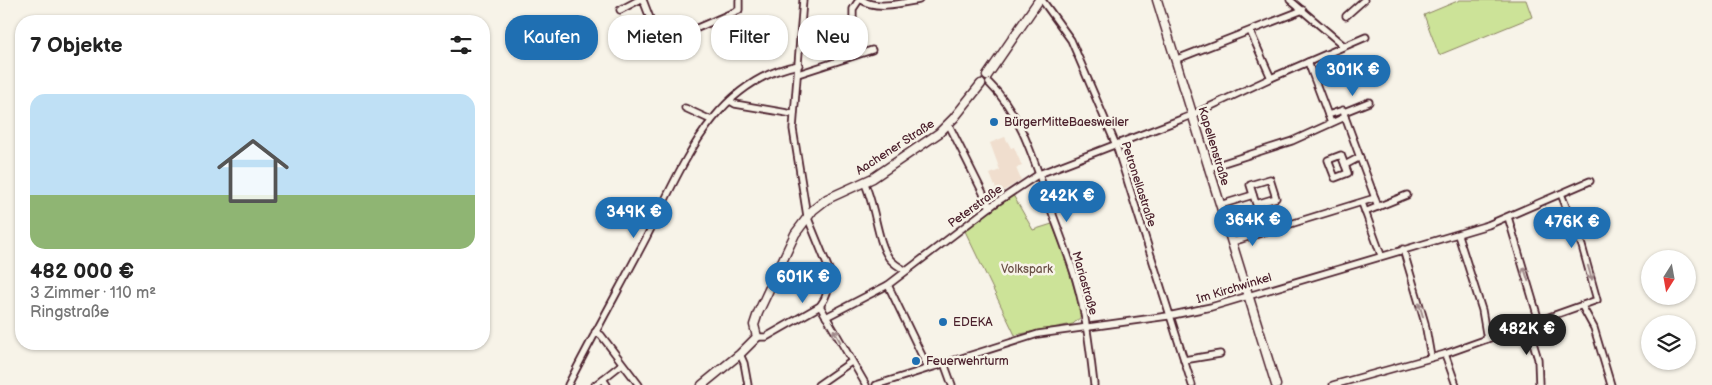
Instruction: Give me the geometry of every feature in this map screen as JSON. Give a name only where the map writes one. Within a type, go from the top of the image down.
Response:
[{"type":"main road","name":"Aachener Straße","points":[[757,337],[754,325],[758,313],[795,234],[807,216],[827,200],[864,182],[904,158],[949,125],[986,81],[1040,0]]},
{"type":"main road","name":"Kapellenstraße","points":[[1157,0],[1177,59],[1192,116],[1276,385]]},
{"type":"main road","points":[[702,385],[740,354],[757,337]]},
{"type":"street","points":[[620,10],[639,0]]},
{"type":"street","points":[[643,0],[660,44],[739,10],[739,0]]},
{"type":"street","points":[[757,337],[766,337],[820,306],[828,292],[830,272],[807,216],[794,138],[793,114],[799,65],[803,0]]},
{"type":"street","points":[[853,15],[853,9],[860,0],[869,4],[897,4],[919,0]]},
{"type":"street","name":"Petronellastraße","points":[[1040,0],[1071,40],[1116,145],[1137,207],[1168,316],[1192,385]]},
{"type":"street","points":[[1290,0],[1344,46]]},
{"type":"street","points":[[1346,16],[1364,0]]},
{"type":"street","points":[[1177,59],[1303,10]]},
{"type":"street","points":[[1250,32],[1271,78]]},
{"type":"street","name":"Peterstraße","points":[[826,317],[888,285],[905,270],[990,207],[1039,174],[1192,116],[1271,78],[1366,37]]},
{"type":"street","points":[[798,74],[872,50]]},
{"type":"street","points":[[1308,62],[1331,124]]},
{"type":"street","points":[[568,385],[685,160],[711,120],[751,84],[799,65]]},
{"type":"street","name":"Mariastraße","points":[[986,81],[1003,98],[1014,114],[1039,174],[1076,280],[1086,326],[1094,385]]},
{"type":"street","points":[[730,101],[735,104],[793,114]]},
{"type":"street","points":[[1208,168],[1292,142],[1331,124],[1344,114],[1369,102]]},
{"type":"street","points":[[686,108],[711,120]]},
{"type":"street","points":[[1328,115],[1343,110],[1378,206]]},
{"type":"street","points":[[949,125],[990,207]]},
{"type":"street","points":[[1345,165],[1360,157]]},
{"type":"street","points":[[1270,178],[1276,198],[1256,204],[1253,195],[1250,185],[1270,178]]},
{"type":"street","name":"Im Kirchwinkel","points":[[876,385],[1026,336],[1086,326],[1168,316],[1211,307],[1248,294],[1458,234],[1508,216],[1590,181]]},
{"type":"street","points":[[864,182],[870,193],[886,252],[894,263],[905,270]]},
{"type":"street","points":[[1333,385],[1445,354],[1597,300],[1582,246],[1561,194]]},
{"type":"street","points":[[1220,205],[1253,195]]},
{"type":"street","points":[[1365,212],[1407,195]]},
{"type":"street","points":[[1232,242],[1375,198]]},
{"type":"street","points":[[1362,203],[1381,255]]},
{"type":"street","points":[[1508,216],[1539,321]]},
{"type":"street","points":[[1458,234],[1482,310],[1488,339]]},
{"type":"street","points":[[1403,249],[1425,323],[1431,357]]},
{"type":"street","points":[[888,285],[928,368]]},
{"type":"street","points":[[820,306],[866,385]]},
{"type":"street","points":[[1582,306],[1594,328],[1612,385]]},
{"type":"street","points":[[1528,326],[1538,359],[1540,385]]},
{"type":"street","points":[[595,332],[601,335],[639,385]]},
{"type":"street","points":[[740,354],[744,363],[748,385]]},
{"type":"street","points":[[1184,360],[1220,354]]},
{"type":"street","points":[[1445,354],[1456,385]]},
{"type":"street","points":[[818,385],[851,362]]},
{"type":"street","points":[[944,363],[952,385]]},
{"type":"street","points":[[595,385],[622,364]]},
{"type":"street","points":[[603,379],[607,385]]},
{"type":"shaded area","points":[[1005,137],[1011,148],[1014,147],[1022,166],[1016,168],[1021,180],[998,194],[990,174],[1000,170],[990,143]]},
{"type":"green space","points":[[1460,0],[1526,0],[1532,17],[1439,55],[1424,15]]},
{"type":"green space","name":"Volkspark","points":[[1013,195],[1033,230],[1052,224],[1065,257],[1082,316],[1073,324],[1015,335],[965,231]]},
{"type":"place","name":"BürgerMitteBaesweiler","points":[[994,122]]},
{"type":"place","name":"EDEKA","points":[[943,322]]},
{"type":"place","name":"Feuerwehrturm","points":[[916,361]]}]
